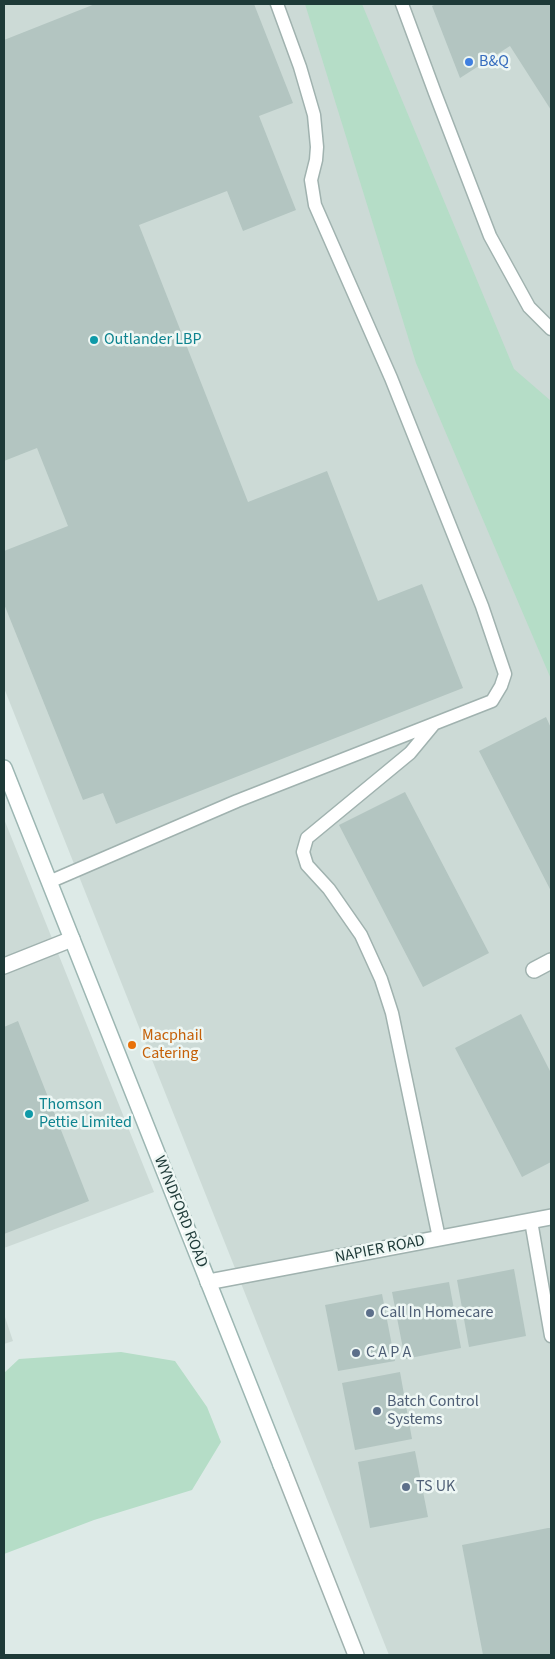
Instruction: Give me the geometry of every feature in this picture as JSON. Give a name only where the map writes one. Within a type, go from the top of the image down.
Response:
[{"type":"street","name":"WYNDFORD ROAD","points":[[4,768],[356,1655]]},
{"type":"street","points":[[4,966],[72,939]]},
{"type":"street","points":[[534,970],[551,961]]},
{"type":"street","name":"NAPIER ROAD","points":[[208,1282],[551,1217]]},
{"type":"lane","points":[[49,882],[237,801],[492,701],[501,686],[505,674],[482,606],[391,378],[315,205],[311,180],[317,147],[314,115],[300,67],[277,4]]},
{"type":"lane","points":[[402,4],[434,93],[490,236],[529,307],[551,329]]},
{"type":"lane","points":[[435,723],[410,752],[307,838],[303,852],[308,865],[329,889],[361,935],[381,979],[392,1013],[440,1238]]},
{"type":"lane","points":[[531,1221],[551,1336]]},
{"type":"shaded area","points":[[4,4],[551,4],[551,1655],[389,1655],[4,688]]},
{"type":"shaded area","points":[[4,819],[154,1192],[4,1248]]},
{"type":"shaded area","points":[[4,1314],[13,1341],[4,1344]]},
{"type":"green space","points":[[305,4],[362,4],[514,369],[551,401],[551,679],[416,363]]},
{"type":"green space","points":[[121,1352],[175,1361],[207,1407],[221,1442],[192,1490],[94,1520],[4,1554],[4,1373],[19,1359]]},
{"type":"building","name":"Outlander LBP","points":[[95,4],[254,4],[293,103],[259,116],[296,210],[243,231],[227,191],[139,225],[248,502],[327,471],[378,601],[422,584],[463,688],[116,824],[103,793],[83,800],[4,604],[4,551],[68,526],[37,448],[4,461],[4,40]]},
{"type":"building","name":"B&Q","points":[[436,4],[551,4],[551,110],[510,46],[460,78],[432,6]]},
{"type":"building","points":[[546,717],[551,728],[551,891],[479,751]]},
{"type":"building","points":[[405,792],[489,953],[423,987],[339,825]]},
{"type":"building","points":[[521,1014],[551,1073],[551,1162],[522,1177],[455,1048]]},
{"type":"building","name":"Thomson Pettie Limited","points":[[18,1021],[89,1201],[4,1234],[4,1027]]},
{"type":"building","points":[[514,1269],[526,1336],[469,1347],[457,1280]]},
{"type":"building","points":[[449,1282],[461,1348],[405,1359],[392,1292]]},
{"type":"building","points":[[382,1294],[395,1361],[338,1371],[325,1305]]},
{"type":"building","points":[[400,1372],[412,1439],[355,1450],[342,1383]]},
{"type":"building","points":[[415,1451],[428,1517],[370,1528],[358,1462]]},
{"type":"building","points":[[551,1528],[551,1655],[483,1655],[462,1545]]},
{"type":"place","name":"B&Q","points":[[469,62]]},
{"type":"place","name":"Outlander LBP","points":[[94,340]]},
{"type":"place","name":"Macphail Catering","points":[[132,1045]]},
{"type":"place","name":"Thomson Pettie Limited","points":[[29,1114]]},
{"type":"place","name":"Call In Homecare","points":[[370,1313]]},
{"type":"place","name":"C A P A","points":[[356,1353]]},
{"type":"place","name":"Batch Control Systems","points":[[377,1411]]},
{"type":"place","name":"TS UK","points":[[406,1487]]}]
